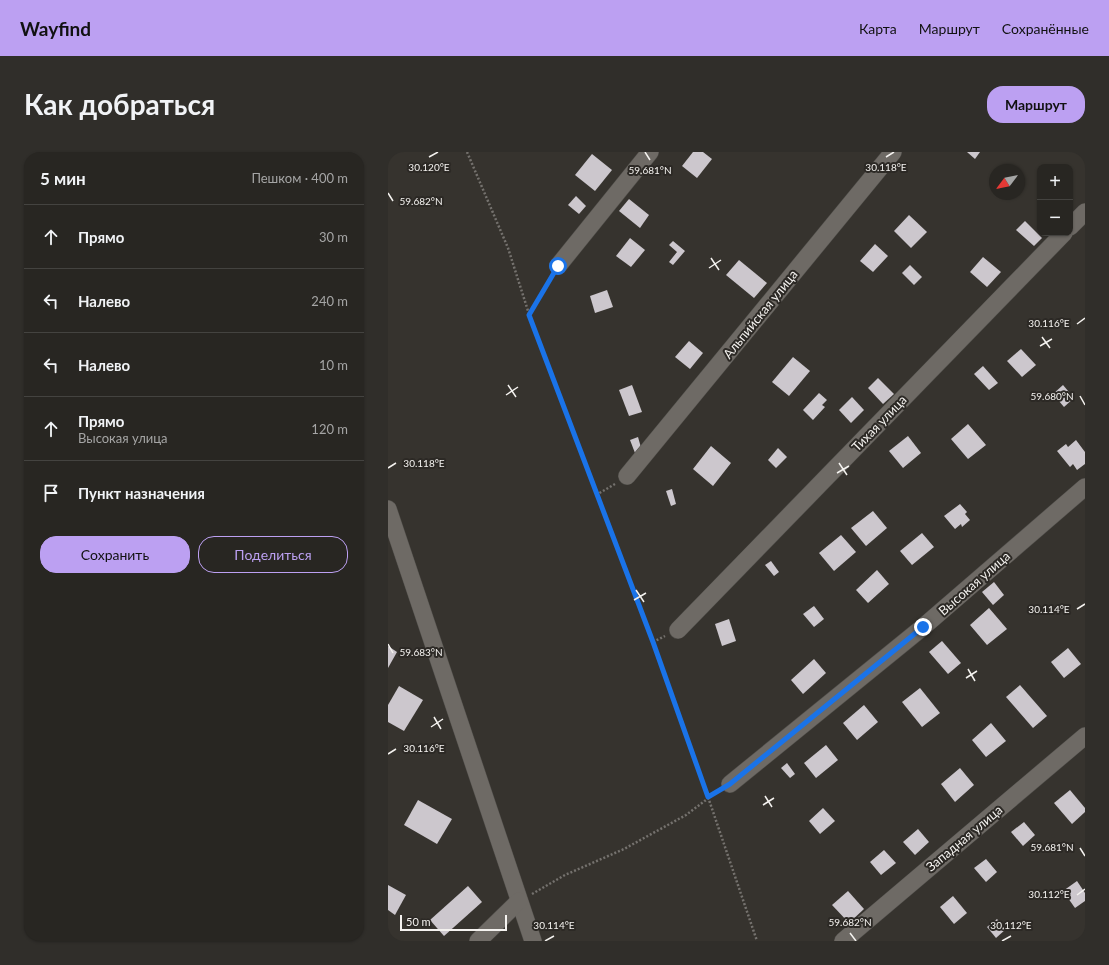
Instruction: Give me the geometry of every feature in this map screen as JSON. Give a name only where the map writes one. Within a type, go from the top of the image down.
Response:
[{"type":"street","points":[[558,266],[650,152]]},
{"type":"street","name":"Альпийская улица","points":[[626,476],[893,152]]},
{"type":"street","points":[[1073,224],[1085,212]]},
{"type":"street","name":"Тихая улица","points":[[678,630],[1061,236]]},
{"type":"street","name":"Высокая улица","points":[[730,784],[923,627],[1085,487]]},
{"type":"street","points":[[388,511],[532,941]]},
{"type":"street","name":"Западная улица","points":[[843,941],[1085,736]]},
{"type":"street","points":[[478,941],[519,901]]},
{"type":"path","points":[[467,152],[508,248],[529,315],[653,642],[757,941]]},
{"type":"path","points":[[529,315],[558,266]]},
{"type":"path","points":[[596,495],[626,476]]},
{"type":"path","points":[[519,901],[565,875],[624,849],[686,815],[708,797],[730,784]]},
{"type":"building","points":[[693,152],[703,152],[712,159],[697,178],[682,166]]},
{"type":"building","points":[[967,152],[980,152],[975,159]]},
{"type":"building","points":[[592,154],[612,170],[595,191],[575,175]]},
{"type":"building","points":[[576,196],[586,206],[579,214],[568,205]]},
{"type":"building","points":[[629,199],[649,215],[640,228],[619,211]]},
{"type":"building","points":[[909,215],[927,232],[911,248],[894,231]]},
{"type":"building","points":[[1025,221],[1037,233],[1037,236],[1042,238],[1034,246],[1016,230]]},
{"type":"building","points":[[630,238],[645,250],[631,267],[616,256]]},
{"type":"building","points":[[673,241],[685,251],[673,265],[669,262],[677,252],[669,245]]},
{"type":"building","points":[[875,244],[888,256],[873,272],[860,261]]},
{"type":"building","points":[[983,257],[1001,272],[987,287],[970,272]]},
{"type":"building","points":[[739,260],[767,283],[754,298],[726,275]]},
{"type":"building","points":[[910,265],[922,277],[914,285],[902,273]]},
{"type":"building","points":[[607,290],[613,307],[595,313],[590,296]]},
{"type":"building","points":[[689,341],[703,353],[690,369],[675,357]]},
{"type":"building","points":[[1021,349],[1036,365],[1022,377],[1007,361]]},
{"type":"building","points":[[793,357],[810,371],[789,396],[772,382]]},
{"type":"building","points":[[983,366],[998,383],[989,390],[974,374]]},
{"type":"building","points":[[878,378],[894,394],[883,404],[868,388]]},
{"type":"building","points":[[632,385],[642,412],[629,416],[619,390]]},
{"type":"building","points":[[1063,385],[1074,398],[1064,407],[1053,394]]},
{"type":"building","points":[[819,393],[827,400],[822,405],[825,407],[813,420],[803,410]]},
{"type":"building","points":[[852,397],[864,410],[851,423],[839,410]]},
{"type":"building","points":[[968,424],[986,445],[968,459],[951,439]]},
{"type":"building","points":[[908,436],[921,453],[903,468],[889,451]]},
{"type":"building","points":[[638,437],[642,451],[635,453],[630,440]]},
{"type":"building","points":[[1076,440],[1085,452],[1085,464],[1077,470],[1073,464],[1070,467],[1057,451],[1066,444],[1068,447]]},
{"type":"building","points":[[711,446],[731,463],[713,486],[693,469]]},
{"type":"building","points":[[778,448],[787,457],[776,468],[768,460]]},
{"type":"building","points":[[672,489],[676,504],[671,506],[666,491]]},
{"type":"building","points":[[960,504],[967,512],[965,514],[970,520],[962,527],[961,524],[955,529],[944,516]]},
{"type":"building","points":[[873,511],[887,528],[866,546],[851,528]]},
{"type":"building","points":[[922,533],[934,547],[912,565],[900,551]]},
{"type":"building","points":[[841,535],[856,552],[834,571],[819,553]]},
{"type":"building","points":[[771,561],[779,572],[774,576],[765,565]]},
{"type":"building","points":[[877,570],[889,584],[868,603],[856,590]]},
{"type":"building","points":[[994,582],[1004,595],[993,605],[982,592]]},
{"type":"building","points":[[814,606],[824,619],[814,627],[803,614]]},
{"type":"building","points":[[989,608],[1007,629],[987,645],[970,625]]},
{"type":"building","points":[[729,619],[736,641],[722,646],[715,624]]},
{"type":"building","points":[[942,641],[961,663],[948,674],[929,652]]},
{"type":"building","points":[[388,646],[397,652],[388,668]]},
{"type":"building","points":[[1068,648],[1081,664],[1064,678],[1051,662]]},
{"type":"building","points":[[814,659],[826,673],[803,694],[791,680]]},
{"type":"building","points":[[1020,685],[1047,716],[1033,728],[1006,697]]},
{"type":"building","points":[[399,686],[423,700],[404,731],[388,722],[388,705]]},
{"type":"building","points":[[920,688],[940,713],[922,727],[902,702]]},
{"type":"building","points":[[864,705],[878,722],[857,740],[843,723]]},
{"type":"building","points":[[991,723],[1006,741],[986,757],[972,740]]},
{"type":"building","points":[[826,745],[838,760],[816,778],[804,763]]},
{"type":"building","points":[[787,763],[795,774],[790,778],[781,768]]},
{"type":"building","points":[[960,768],[974,785],[955,802],[941,784]]},
{"type":"building","points":[[1070,790],[1085,808],[1085,812],[1072,824],[1054,803]]},
{"type":"building","points":[[418,800],[452,819],[437,844],[404,825]]},
{"type":"building","points":[[823,808],[835,821],[820,834],[809,821]]},
{"type":"building","points":[[1024,822],[1035,835],[1023,846],[1011,832]]},
{"type":"building","points":[[918,829],[929,842],[915,855],[903,842]]},
{"type":"building","points":[[884,850],[896,863],[881,875],[870,862]]},
{"type":"building","points":[[986,859],[997,872],[986,882],[974,868]]},
{"type":"building","points":[[1077,881],[1085,893],[1085,901],[1075,908],[1063,891]]},
{"type":"building","points":[[388,885],[406,895],[395,915],[388,910]]},
{"type":"building","points":[[468,886],[482,902],[444,936],[430,920]]},
{"type":"building","points":[[848,891],[864,909],[849,923],[832,905]]},
{"type":"building","points":[[953,896],[967,913],[954,924],[940,907]]},
{"type":"building","points":[[997,919],[1006,929],[996,938],[987,927]]},
{"type":"route","points":[[558,266],[529,315],[653,642],[708,797],[730,784],[923,627]]}]
